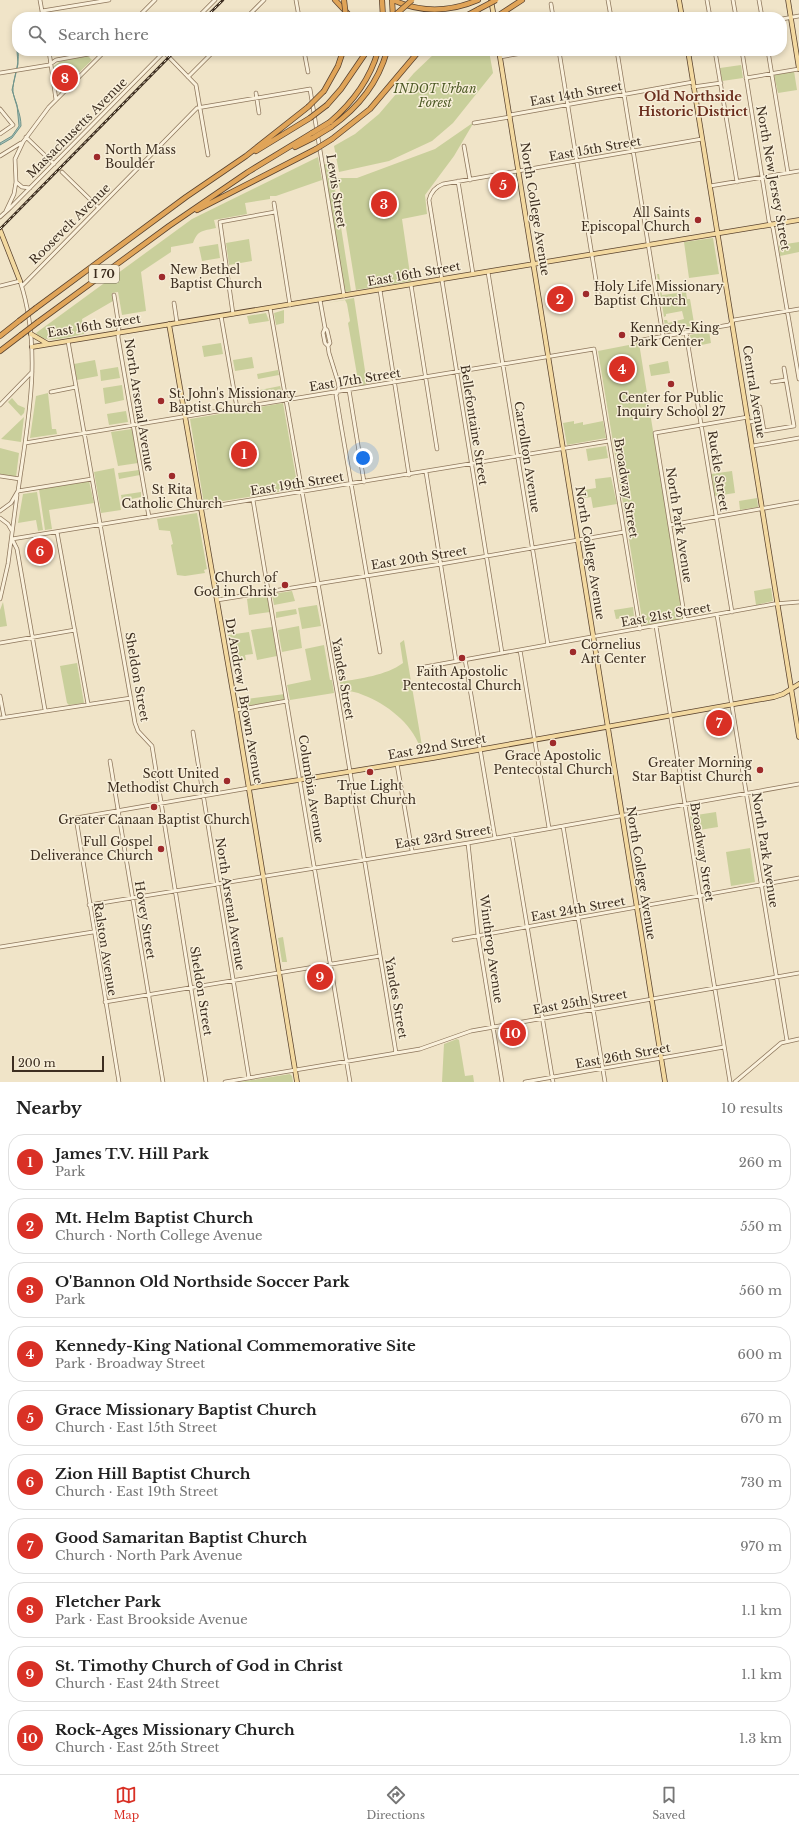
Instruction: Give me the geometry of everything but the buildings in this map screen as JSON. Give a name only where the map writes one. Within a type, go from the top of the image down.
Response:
[{"type":"highway","points":[[335,0],[347,12]]},
{"type":"highway","points":[[344,0],[345,12]]},
{"type":"highway","points":[[382,0],[383,12]]},
{"type":"highway","points":[[393,12],[393,0],[418,8],[442,9],[457,7],[478,0]]},
{"type":"highway","points":[[399,12],[412,0]]},
{"type":"highway","points":[[473,12],[496,0]]},
{"type":"highway","points":[[503,12],[516,0]]},
{"type":"highway","points":[[504,12],[522,0]]},
{"type":"highway","name":"I 70","points":[[0,336],[186,197],[241,160],[308,108],[324,91],[335,72],[341,56]]},
{"type":"highway","points":[[241,160],[310,118],[327,105],[341,89],[364,56]]},
{"type":"highway","points":[[312,136],[347,106],[361,88],[376,56]]},
{"type":"highway","points":[[312,136],[331,127],[350,111],[368,91],[380,71],[386,56]]},
{"type":"highway","points":[[169,226],[316,149],[332,139],[370,109],[415,56]]},
{"type":"highway","name":"I 70","points":[[0,351],[169,226],[248,172],[312,136]]},
{"type":"main road","points":[[491,0],[494,12]]},
{"type":"main road","points":[[679,0],[681,12]]},
{"type":"main road","points":[[788,0],[799,69]]},
{"type":"main road","name":"Central Avenue","points":[[689,56],[799,737]]},
{"type":"main road","name":"North College Avenue","points":[[500,57],[665,1082]]},
{"type":"main road","name":"East 16th Street","points":[[32,347],[411,285],[717,232],[799,220]]},
{"type":"main road","points":[[0,230],[21,283]]},
{"type":"main road","name":"Dr Andrew J Brown Avenue","points":[[169,324],[236,710],[297,1082]]},
{"type":"main road","points":[[31,334],[48,344]]},
{"type":"main road","name":"East 22nd Street","points":[[249,788],[397,764],[774,697],[799,684]]},
{"type":"street","points":[[40,0],[42,11],[109,0]]},
{"type":"street","points":[[143,12],[155,0]]},
{"type":"street","points":[[203,12],[215,0]]},
{"type":"street","points":[[252,12],[264,0]]},
{"type":"street","points":[[296,0],[298,12]]},
{"type":"street","points":[[608,0],[610,12]]},
{"type":"street","points":[[707,0],[709,12]]},
{"type":"street","points":[[733,0],[735,12]]},
{"type":"street","points":[[759,0],[761,12]]},
{"type":"street","points":[[551,4],[552,12]]},
{"type":"street","points":[[787,18],[799,16]]},
{"type":"street","points":[[50,56],[56,100]]},
{"type":"street","points":[[0,73],[48,65],[56,60],[78,56]]},
{"type":"street","points":[[6,210],[14,194],[16,182],[15,159],[26,137],[45,112],[100,56]]},
{"type":"street","name":"Massachusetts Avenue","points":[[0,217],[31,188],[160,56]]},
{"type":"street","points":[[168,56],[196,87],[208,155]]},
{"type":"street","points":[[188,77],[209,56]]},
{"type":"street","points":[[305,56],[308,72]]},
{"type":"street","points":[[500,57],[506,56]]},
{"type":"street","points":[[559,56],[599,300]]},
{"type":"street","points":[[618,56],[663,336]]},
{"type":"street","points":[[716,56],[737,182]]},
{"type":"street","name":"North New Jersey Street","points":[[743,56],[762,177],[799,379]]},
{"type":"street","points":[[769,56],[788,173]]},
{"type":"street","points":[[746,78],[799,69]]},
{"type":"street","name":"East 14th Street","points":[[474,123],[568,104],[693,82]]},
{"type":"street","points":[[693,87],[721,82]]},
{"type":"street","name":"Lewis Street","points":[[257,98],[310,89],[344,296]]},
{"type":"street","points":[[256,93],[259,113]]},
{"type":"street","points":[[200,107],[257,98]]},
{"type":"street","name":"Roosevelt Avenue","points":[[21,283],[99,208],[197,108],[200,107]]},
{"type":"street","points":[[0,109],[13,125],[0,134]]},
{"type":"street","points":[[26,137],[54,164]]},
{"type":"street","name":"East 15th Street","points":[[428,200],[432,191],[439,186],[702,139]]},
{"type":"street","points":[[0,156],[23,142]]},
{"type":"street","points":[[464,146],[470,180]]},
{"type":"street","points":[[710,186],[799,171]]},
{"type":"street","points":[[62,172],[99,208]]},
{"type":"street","points":[[16,182],[22,187],[31,188]]},
{"type":"street","points":[[458,182],[473,274]]},
{"type":"street","name":"Bellefontaine Street","points":[[428,200],[502,653]]},
{"type":"street","points":[[274,203],[290,305]]},
{"type":"street","points":[[233,314],[219,224],[220,222],[275,212]]},
{"type":"street","name":"Carrollton Avenue","points":[[488,272],[548,645]]},
{"type":"street","points":[[0,286],[21,283],[31,334],[32,347],[32,372],[25,443],[12,540],[0,599]]},
{"type":"street","points":[[411,285],[437,449]]},
{"type":"street","points":[[380,290],[409,475]]},
{"type":"street","name":"North Arsenal Avenue","points":[[114,295],[119,327],[118,337],[150,517]]},
{"type":"street","points":[[320,300],[325,328],[328,330],[330,343],[328,346],[337,375],[337,392],[351,484],[380,652]]},
{"type":"street","points":[[174,303],[177,323]]},
{"type":"street","name":"Yandes Street","points":[[270,308],[350,772],[396,1053]]},
{"type":"street","points":[[636,341],[728,326],[737,320],[799,309]]},
{"type":"street","points":[[221,316],[237,408]]},
{"type":"street","name":"Ruckle Street","points":[[686,332],[732,612]]},
{"type":"street","name":"Sheldon Street","points":[[68,341],[136,728],[152,746],[206,1082]]},
{"type":"street","name":"East 17th Street","points":[[25,443],[395,383],[548,356],[594,350]]},
{"type":"street","name":"Broadway Street","points":[[594,350],[640,629]]},
{"type":"street","points":[[760,407],[764,431],[794,426],[784,368]]},
{"type":"street","points":[[0,405],[32,372]]},
{"type":"street","points":[[772,382],[786,380]]},
{"type":"street","points":[[51,392],[76,387]]},
{"type":"street","points":[[349,390],[364,482]]},
{"type":"street","points":[[701,425],[748,417]]},
{"type":"street","points":[[749,422],[761,420]]},
{"type":"street","name":"North Park Avenue","points":[[685,620],[655,433],[701,425]]},
{"type":"street","points":[[753,446],[799,438]]},
{"type":"street","name":"East 19th Street","points":[[12,540],[609,441]]},
{"type":"street","points":[[426,472],[456,661]]},
{"type":"street","points":[[0,476],[20,479]]},
{"type":"street","points":[[18,491],[92,479]]},
{"type":"street","points":[[0,511],[11,503],[18,491]]},
{"type":"street","name":"Columbia Avenue","points":[[253,500],[288,701],[350,1082]]},
{"type":"street","points":[[670,524],[799,502]]},
{"type":"street","points":[[0,518],[8,524],[13,532]]},
{"type":"street","points":[[57,532],[88,704]]},
{"type":"street","name":"East 20th Street","points":[[217,600],[441,564],[624,532]]},
{"type":"street","points":[[12,540],[16,548],[45,710]]},
{"type":"street","name":"East 21st Street","points":[[419,668],[685,620],[799,602]]},
{"type":"street","name":"North Park Avenue","points":[[717,615],[786,1041]]},
{"type":"street","name":"Broadway Street","points":[[656,626],[730,1082]]},
{"type":"street","points":[[0,643],[75,630]]},
{"type":"street","points":[[520,650],[549,828]]},
{"type":"street","points":[[465,659],[495,838]]},
{"type":"street","points":[[0,696],[2,718],[45,710],[131,698]]},
{"type":"street","points":[[236,710],[288,701]]},
{"type":"street","name":"North Arsenal Avenue","points":[[193,732],[249,1078]]},
{"type":"street","name":"Hovey Street","points":[[110,761],[163,1082]]},
{"type":"street","points":[[397,764],[412,851]]},
{"type":"street","name":"East 23rd Street","points":[[89,905],[468,843],[799,784]]},
{"type":"street","name":"East 22nd Street","points":[[76,818],[249,788]]},
{"type":"street","name":"Ralston Avenue","points":[[76,818],[118,1082]]},
{"type":"street","points":[[563,826],[605,1082]]},
{"type":"street","points":[[512,835],[553,1082]]},
{"type":"street","name":"Winthrop Avenue","points":[[468,843],[478,936],[502,1082]]},
{"type":"street","name":"East 24th Street","points":[[454,940],[799,878]]},
{"type":"street","points":[[0,947],[93,932]]},
{"type":"street","points":[[105,1002],[380,956]]},
{"type":"street","name":"East 25th Street","points":[[225,1082],[423,1048],[469,1032],[493,1027],[799,973]]},
{"type":"street","points":[[735,1082],[780,1044],[786,1041],[799,1039]]},
{"type":"street","name":"East 26th Street","points":[[525,1082],[724,1047]]},
{"type":"green space","points":[[88,56],[92,60],[60,91],[58,90],[54,66],[61,61]]},
{"type":"green space","name":"INDOT Urban Forest","points":[[432,56],[490,56],[493,73],[453,123],[432,141],[389,161],[339,172],[334,146],[355,134],[379,114],[414,73]]},
{"type":"green space","points":[[741,65],[743,78],[722,81],[720,68]]},
{"type":"green space","points":[[794,71],[797,90],[778,93],[774,75]]},
{"type":"green space","points":[[474,122],[454,156],[425,195],[427,214],[402,219],[411,281],[356,290],[338,178],[357,178],[435,149]]},
{"type":"green space","points":[[318,157],[322,180],[276,196],[270,196],[270,199],[245,203],[247,214],[214,220],[216,228],[199,233],[193,243],[171,247],[171,252],[141,272],[146,311],[122,315],[118,292],[112,293],[113,301],[82,319],[84,334],[52,340],[40,337],[36,333],[192,219]]},
{"type":"green space","points":[[331,163],[351,291],[345,292],[323,165]]},
{"type":"green space","points":[[713,238],[719,274],[689,278],[684,242]]},
{"type":"green space","points":[[249,239],[252,261],[229,265],[226,243]]},
{"type":"green space","points":[[799,242],[799,252],[780,256],[779,245]]},
{"type":"green space","points":[[218,244],[220,258],[202,261],[199,247]]},
{"type":"green space","points":[[657,274],[659,274],[662,295],[686,292],[687,299],[690,299],[695,329],[668,333],[666,332],[664,320],[667,320],[668,323],[684,319],[682,311],[666,314],[664,317]]},
{"type":"green space","points":[[354,298],[367,384],[359,386],[348,323],[350,321],[347,304],[345,300],[327,303]]},
{"type":"green space","points":[[284,310],[284,323],[276,325],[274,313]]},
{"type":"green space","points":[[266,313],[269,321],[249,324],[247,316]]},
{"type":"green space","points":[[709,331],[711,343],[692,347],[690,335]]},
{"type":"green space","points":[[221,343],[223,354],[204,357],[202,346]]},
{"type":"green space","points":[[639,343],[683,619],[643,625],[598,351]]},
{"type":"green space","points":[[252,357],[254,368],[235,371],[233,360]]},
{"type":"green space","points":[[95,360],[98,376],[77,380],[74,364]]},
{"type":"green space","points":[[668,361],[670,373],[651,376],[649,365]]},
{"type":"green space","points":[[118,367],[120,378],[101,381],[100,370]]},
{"type":"green space","points":[[278,370],[279,375],[258,379],[257,374]]},
{"type":"green space","points":[[122,385],[124,400],[105,404],[103,388]]},
{"type":"green space","points":[[280,386],[282,393],[261,397],[260,390]]},
{"type":"green space","points":[[48,393],[52,429],[56,429],[57,434],[30,438],[36,396]]},
{"type":"green space","points":[[12,398],[18,405],[25,408],[24,413],[21,416],[8,402]]},
{"type":"green space","points":[[283,403],[298,489],[204,504],[190,419]]},
{"type":"green space","points":[[126,411],[128,422],[109,425],[107,414]]},
{"type":"green space","points":[[24,417],[21,442],[1,439]]},
{"type":"green space","points":[[574,421],[574,424],[583,422],[583,425],[603,421],[606,438],[567,445],[563,423]]},
{"type":"green space","points":[[132,429],[138,463],[118,466],[111,432]]},
{"type":"green space","points":[[606,446],[608,458],[588,461],[586,449]]},
{"type":"green space","points":[[0,448],[19,453],[16,477],[0,474]]},
{"type":"green space","points":[[114,468],[121,510],[101,513],[94,472]]},
{"type":"green space","points":[[139,470],[140,475],[119,479],[118,473]]},
{"type":"green space","points":[[732,471],[735,493],[715,496],[711,474]]},
{"type":"green space","points":[[611,477],[617,504],[593,508],[591,497],[579,499],[578,491],[596,488],[595,479]]},
{"type":"green space","points":[[89,481],[94,503],[49,510],[52,529],[45,530],[39,489]]},
{"type":"green space","points":[[37,492],[43,530],[38,531],[36,520],[18,523],[23,494]]},
{"type":"green space","points":[[141,492],[141,497],[122,501],[121,495]]},
{"type":"green space","points":[[757,498],[758,507],[740,510],[739,501]]},
{"type":"green space","points":[[197,513],[207,569],[204,570],[205,573],[185,576],[177,575],[171,545],[173,544],[170,531],[159,530],[157,519]]},
{"type":"green space","points":[[771,588],[773,601],[756,605],[754,591]]},
{"type":"green space","points":[[292,591],[295,601],[274,605],[272,594]]},
{"type":"green space","points":[[267,595],[270,612],[249,615],[247,599]]},
{"type":"green space","points":[[3,602],[7,626],[0,627],[0,610]]},
{"type":"green space","points":[[317,605],[321,626],[302,629],[298,608]]},
{"type":"green space","points":[[633,607],[634,616],[616,619],[614,610]]},
{"type":"green space","points":[[296,609],[297,614],[276,618],[276,612]]},
{"type":"green space","points":[[299,626],[302,648],[282,652],[278,630]]},
{"type":"green space","points":[[272,627],[277,656],[257,660],[251,630]]},
{"type":"green space","points":[[249,632],[253,654],[245,655],[246,660],[233,663],[228,635]]},
{"type":"green space","points":[[404,640],[422,746],[420,747],[411,730],[397,715],[372,699],[358,693],[342,690],[340,682],[381,674],[403,663],[400,643]]},
{"type":"green space","points":[[324,645],[330,680],[332,680],[334,693],[290,700],[287,685],[311,680],[305,649]]},
{"type":"green space","points":[[77,663],[84,703],[69,705],[67,703],[60,666]]},
{"type":"green space","points":[[285,694],[285,700],[240,707],[239,700]]},
{"type":"green space","points":[[716,812],[718,827],[693,831],[690,816]]},
{"type":"green space","points":[[750,848],[755,882],[731,886],[726,852]]},
{"type":"green space","points":[[283,937],[287,962],[282,962],[278,938]]},
{"type":"green space","points":[[457,1039],[459,1040],[465,1076],[473,1075],[474,1082],[442,1082],[444,1044]]},
{"type":"green space","points":[[290,1074],[293,1082],[239,1082]]},
{"type":"water","points":[[17,107],[21,126],[12,138],[0,145],[0,143],[12,136],[19,126]]},
{"type":"railway","points":[[211,12],[223,0]]},
{"type":"railway","points":[[0,229],[170,56]]},
{"type":"place","name":"Fletcher Park","points":[[65,78]]},
{"type":"place","name":"North Mass Boulder","points":[[97,157]]},
{"type":"place","name":"Grace Missionary Baptist Church","points":[[503,185]]},
{"type":"place","name":"O'Bannon Old Northside Soccer Park","points":[[384,204]]},
{"type":"place","name":"All Saints Episcopal Church","points":[[698,220]]},
{"type":"place","name":"New Bethel Baptist Church","points":[[162,277]]},
{"type":"place","name":"Holy Life Missionary Baptist Church","points":[[586,294]]},
{"type":"place","name":"Mt. Helm Baptist Church","points":[[560,299]]},
{"type":"place","name":"Kennedy-King Park Center","points":[[622,335]]},
{"type":"place","name":"Kennedy-King National Commemorative Site","points":[[622,369]]},
{"type":"place","name":"Center for Public Inquiry School 27","points":[[671,384]]},
{"type":"place","name":"St. John's Missionary Baptist Church","points":[[161,401]]},
{"type":"place","name":"James T.V. Hill Park","points":[[244,454]]},
{"type":"place","name":"St Rita Catholic Church","points":[[172,476]]},
{"type":"place","name":"Zion Hill Baptist Church","points":[[40,551]]},
{"type":"place","name":"Church of God in Christ","points":[[285,585]]},
{"type":"place","name":"Cornelius Art Center","points":[[573,652]]},
{"type":"place","name":"Faith Apostolic Pentecostal Church","points":[[462,658]]},
{"type":"place","name":"Good Samaritan Baptist Church","points":[[719,723]]},
{"type":"place","name":"Grace Apostolic Pentecostal Church","points":[[553,743]]},
{"type":"place","name":"Greater Morning Star Baptist Church","points":[[760,770]]},
{"type":"place","name":"True Light Baptist Church","points":[[370,772]]},
{"type":"place","name":"Scott United Methodist Church","points":[[227,781]]},
{"type":"place","name":"Greater Canaan Baptist Church","points":[[154,807]]},
{"type":"place","name":"Full Gospel Deliverance Church","points":[[161,849]]},
{"type":"place","name":"St. Timothy Church of God in Christ","points":[[320,977]]},
{"type":"place","name":"Rock-Ages Missionary Church","points":[[513,1033]]},
{"type":"district","name":"Old Northside Historic District","points":[[693,104]]}]
